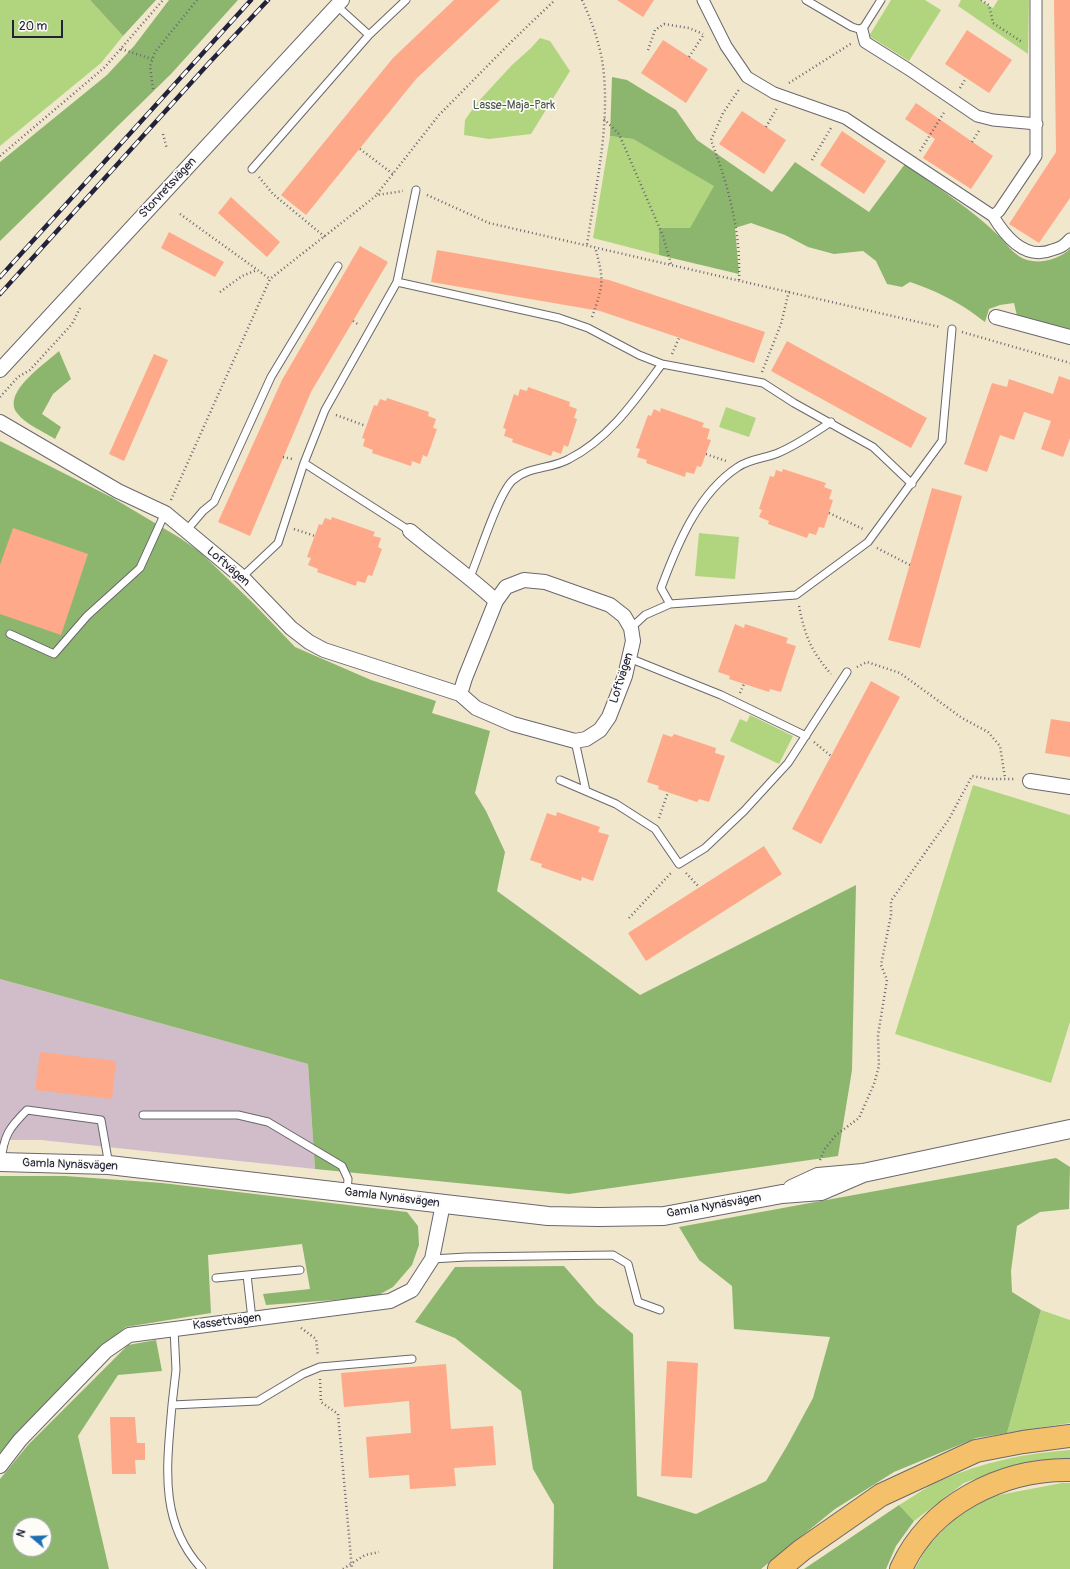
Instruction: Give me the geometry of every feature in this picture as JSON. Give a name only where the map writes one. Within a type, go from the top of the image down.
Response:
[{"type":"highway","points":[[778,1569],[802,1550],[888,1492],[976,1451],[1023,1442],[1066,1438]]},
{"type":"highway","points":[[901,1569],[906,1557],[922,1535],[940,1516],[967,1496],[1006,1478],[1052,1470],[1070,1470]]},
{"type":"street","points":[[703,0],[726,46],[747,77],[779,95],[839,115],[993,216],[1002,231],[1024,250],[1043,254],[1064,246],[1070,239]]},
{"type":"street","points":[[993,216],[999,211],[1036,156],[1036,0]]},
{"type":"street","name":"Storvretsvägen","points":[[0,370],[340,3]]},
{"type":"street","points":[[862,33],[865,42],[977,116],[993,120],[1037,124]]},
{"type":"street","points":[[996,317],[1070,337]]},
{"type":"street","name":"Loftvägen","points":[[0,422],[118,491],[165,513],[242,577],[291,628],[319,647],[460,694],[476,708],[514,724],[575,741],[586,739],[600,730],[609,717],[625,676],[634,640],[632,628]]},
{"type":"street","points":[[410,531],[442,558],[470,577],[496,601]]},
{"type":"street","points":[[460,694],[496,601],[506,587],[512,583],[524,580],[545,582],[610,605],[624,616],[632,628]]},
{"type":"street","points":[[1030,781],[1070,787]]},
{"type":"street","name":"Gamla Nynäsvägen","points":[[0,1162],[109,1165],[548,1216],[599,1218],[664,1216],[782,1194],[818,1177],[864,1173],[1070,1129]]},
{"type":"street","name":"Kassettvägen","points":[[0,1466],[20,1440],[106,1351],[129,1335],[390,1301],[412,1290],[432,1259],[444,1204]]},
{"type":"lane","points":[[252,169],[369,35],[406,0]]},
{"type":"lane","points":[[806,0],[862,33],[881,0]]},
{"type":"lane","name":"Storvretsvägen","points":[[340,3],[369,35]]},
{"type":"lane","points":[[242,577],[278,543],[304,463],[325,410],[397,282],[416,190]]},
{"type":"lane","points":[[186,531],[203,510],[214,502],[271,377],[338,266]]},
{"type":"lane","points":[[397,282],[559,318],[588,328],[639,355],[662,364],[763,383],[794,403],[831,422],[873,447],[912,484]]},
{"type":"lane","points":[[632,628],[645,615],[670,604],[796,595],[868,542],[912,484],[942,441],[952,329]]},
{"type":"lane","points":[[470,577],[502,495],[512,481],[525,473],[568,460],[585,450],[623,416],[662,364]]},
{"type":"lane","points":[[670,604],[661,588],[677,545],[696,513],[719,483],[739,466],[778,453],[810,436],[831,422]]},
{"type":"lane","points":[[304,463],[410,531]]},
{"type":"lane","points":[[10,634],[54,654],[87,616],[140,568],[165,513]]},
{"type":"lane","points":[[630,658],[721,695],[806,736]]},
{"type":"lane","points":[[560,780],[616,804],[655,830],[679,864],[704,848],[744,811],[788,763],[847,672]]},
{"type":"lane","points":[[575,741],[586,791]]},
{"type":"lane","points":[[0,1162],[10,1127],[27,1110],[101,1120],[109,1165]]},
{"type":"lane","points":[[143,1115],[238,1115],[268,1122],[342,1166],[348,1179],[347,1192]]},
{"type":"lane","points":[[432,1259],[466,1257],[613,1255],[628,1264],[638,1302],[660,1310]]},
{"type":"lane","points":[[216,1278],[300,1270]]},
{"type":"lane","points":[[247,1275],[252,1319]]},
{"type":"lane","points":[[174,1329],[176,1370],[167,1457],[169,1503],[178,1535],[191,1557],[202,1569]]},
{"type":"lane","points":[[172,1405],[258,1401],[303,1374],[320,1367],[412,1359]]},
{"type":"path","points":[[0,156],[105,68],[164,0]]},
{"type":"path","points":[[153,89],[150,66],[155,52],[197,0]]},
{"type":"path","points":[[165,513],[270,279],[377,195],[439,115],[555,0]]},
{"type":"path","points":[[582,0],[595,28],[604,75],[604,135],[587,245]]},
{"type":"path","points":[[981,0],[989,5],[993,23],[1037,51]]},
{"type":"path","points":[[689,57],[703,34],[714,22]]},
{"type":"path","points":[[648,50],[654,30],[664,24],[689,28],[703,34]]},
{"type":"path","points":[[766,127],[779,95],[862,33]]},
{"type":"path","points":[[121,49],[152,59]]},
{"type":"path","points":[[739,280],[740,255],[733,211],[724,174],[711,140],[724,113],[747,77]]},
{"type":"path","points":[[913,163],[966,78]]},
{"type":"path","points":[[812,160],[839,115]]},
{"type":"path","points":[[604,118],[619,134],[660,230],[671,264]]},
{"type":"path","points":[[163,134],[167,149]]},
{"type":"path","points":[[360,149],[393,174]]},
{"type":"path","points":[[252,169],[273,194],[325,237]]},
{"type":"path","points":[[377,195],[416,190],[488,222],[952,329],[1070,363]]},
{"type":"path","points":[[180,214],[270,279]]},
{"type":"path","points":[[588,328],[601,292],[603,274],[595,247]]},
{"type":"path","points":[[220,292],[242,276],[257,270]]},
{"type":"path","points":[[760,377],[779,329],[789,291]]},
{"type":"path","points":[[325,410],[366,426]]},
{"type":"path","points":[[706,454],[739,466]]},
{"type":"path","points":[[829,513],[874,534]]},
{"type":"path","points":[[284,525],[315,536]]},
{"type":"path","points":[[868,542],[898,560],[910,565]]},
{"type":"path","points":[[796,595],[805,635],[820,662],[840,684]]},
{"type":"path","points":[[847,672],[867,662],[900,673],[962,718],[988,732],[1000,746],[1005,778]]},
{"type":"path","points":[[806,736],[830,756]]},
{"type":"path","points":[[819,1162],[824,1150],[836,1135],[859,1118],[874,1084],[879,1066],[878,1035],[887,980],[881,965],[892,915],[891,901],[949,819],[972,776],[990,779],[1005,778],[1030,781]]},
{"type":"path","points":[[655,830],[668,792]]},
{"type":"path","points":[[629,918],[679,864],[699,888]]},
{"type":"path","points":[[299,1327],[316,1339],[320,1367],[321,1402],[338,1414],[352,1569]]},
{"type":"path","points":[[343,1569],[365,1554],[379,1552]]},
{"type":"shaded area","points":[[0,979],[308,1064],[315,1169],[41,1140],[0,1140]]},
{"type":"green space","points":[[0,0],[90,0],[123,36],[101,63],[0,146]]},
{"type":"green space","points":[[90,0],[156,0],[123,36]]},
{"type":"green space","points":[[169,0],[238,0],[171,74],[0,241],[0,162],[107,75],[134,46]]},
{"type":"green space","points":[[891,0],[925,0],[941,10],[909,61],[869,36]]},
{"type":"green space","points":[[961,0],[980,0],[993,8],[998,0],[1029,0],[1028,54],[958,6]]},
{"type":"green space","name":"Lasse-Maja-Park","points":[[540,38],[550,41],[570,71],[531,134],[489,139],[464,135],[465,120],[476,104],[512,65]]},
{"type":"green space","points":[[612,77],[627,80],[676,110],[697,140],[772,192],[795,162],[869,212],[905,164],[978,217],[1019,256],[1027,260],[1044,261],[1061,256],[1070,249],[1070,330],[1017,316],[1014,303],[1000,305],[989,309],[985,322],[958,303],[921,286],[910,282],[902,287],[887,284],[876,261],[863,251],[834,254],[808,247],[785,235],[751,223],[735,228],[739,274],[659,255],[659,228],[690,228],[714,186],[633,139],[610,136]]},
{"type":"green space","points":[[610,136],[633,139],[715,186],[690,229],[659,228],[659,255],[593,238]]},
{"type":"green space","points":[[59,351],[71,379],[53,394],[42,414],[61,427],[55,439],[35,428],[20,417],[14,405],[15,396],[27,379]]},
{"type":"green space","points":[[726,407],[756,418],[749,437],[719,427]]},
{"type":"green space","points":[[0,441],[113,498],[180,538],[200,552],[254,604],[295,647],[371,680],[436,701],[432,713],[490,731],[475,793],[486,811],[505,852],[497,891],[640,995],[856,885],[852,1070],[838,1156],[569,1194],[315,1169],[308,1064],[0,979]]},
{"type":"green space","points":[[699,533],[739,537],[735,579],[695,576]]},
{"type":"green space","points":[[750,715],[793,736],[779,764],[730,741],[740,719],[747,722]]},
{"type":"green space","points":[[973,785],[1070,815],[1070,1022],[1051,1083],[895,1034]]},
{"type":"green space","points":[[1056,1158],[1070,1167],[1069,1209],[1040,1212],[1017,1226],[1011,1271],[1012,1292],[1041,1310],[1007,1433],[976,1438],[894,1472],[835,1509],[761,1569],[553,1569],[554,1505],[533,1469],[521,1391],[455,1338],[415,1322],[455,1267],[564,1266],[597,1304],[633,1334],[637,1496],[696,1514],[766,1481],[813,1398],[830,1337],[734,1329],[732,1286],[699,1260],[679,1227]]},
{"type":"green space","points":[[0,1176],[65,1176],[162,1183],[407,1212],[418,1226],[419,1245],[412,1265],[393,1287],[375,1297],[266,1305],[263,1294],[310,1289],[302,1244],[208,1255],[211,1313],[126,1327],[101,1347],[17,1432],[0,1456]]},
{"type":"green space","points":[[1041,1310],[1070,1320],[1070,1423],[1007,1433]]},
{"type":"green space","points":[[156,1340],[162,1371],[118,1375],[78,1436],[109,1569],[0,1569],[0,1479],[28,1445],[128,1345]]},
{"type":"green space","points":[[1070,1450],[1070,1460],[1037,1462],[998,1471],[964,1483],[914,1521],[899,1505],[936,1482],[988,1463],[1037,1453]]},
{"type":"green space","points":[[1062,1483],[1070,1483],[1070,1569],[915,1569],[927,1547],[955,1518],[988,1497]]},
{"type":"green space","points":[[899,1505],[914,1521],[896,1546],[886,1569],[804,1569]]},
{"type":"building","points":[[454,0],[500,0],[416,79],[306,215],[281,195],[393,58]]},
{"type":"building","points":[[617,0],[654,0],[643,17]]},
{"type":"building","points":[[1054,0],[1070,0],[1070,198],[1039,243],[1009,224],[1056,152]]},
{"type":"building","points":[[967,30],[1012,60],[989,93],[945,64]]},
{"type":"building","points":[[663,40],[708,69],[686,103],[641,73]]},
{"type":"building","points":[[916,103],[993,156],[971,189],[923,158],[935,139],[905,119]]},
{"type":"building","points":[[742,111],[786,140],[764,174],[719,144]]},
{"type":"building","points":[[842,131],[886,161],[864,194],[820,165]]},
{"type":"building","points":[[231,197],[280,242],[267,257],[218,213]]},
{"type":"building","points":[[169,232],[224,262],[215,277],[161,248]]},
{"type":"building","points":[[360,246],[388,262],[311,392],[250,536],[218,522],[282,380]]},
{"type":"building","points":[[437,250],[609,280],[765,332],[754,363],[600,311],[431,282]]},
{"type":"building","points":[[787,341],[927,418],[911,448],[771,371]]},
{"type":"building","points":[[154,354],[168,360],[124,461],[109,454]]},
{"type":"building","points":[[1059,376],[1070,380],[1070,438],[1063,457],[1041,449],[1051,421],[1024,412],[1014,440],[1000,435],[987,472],[964,464],[992,383],[1007,387],[1009,379],[1053,394]]},
{"type":"building","points":[[528,387],[570,402],[569,406],[577,409],[574,418],[577,419],[568,447],[564,445],[561,454],[553,451],[551,456],[512,442],[513,439],[504,436],[506,429],[503,428],[514,394],[518,396],[520,389],[527,391]]},
{"type":"building","points":[[387,398],[429,412],[428,416],[436,419],[433,428],[437,429],[427,457],[423,455],[420,464],[412,461],[411,466],[372,453],[373,450],[363,446],[365,439],[362,438],[374,405],[377,406],[380,399],[386,401]]},
{"type":"building","points":[[661,408],[704,423],[702,427],[710,429],[707,439],[711,440],[701,467],[697,466],[694,474],[686,472],[685,477],[646,463],[647,460],[637,457],[640,449],[636,448],[648,415],[651,416],[654,409],[660,412]]},
{"type":"building","points":[[783,469],[826,483],[824,487],[832,490],[829,499],[833,500],[824,528],[819,527],[816,535],[809,533],[807,538],[768,524],[769,521],[759,517],[762,510],[759,509],[770,476],[774,477],[776,470],[782,472]]},
{"type":"building","points":[[932,488],[962,496],[920,648],[888,640]]},
{"type":"building","points":[[332,517],[375,532],[373,536],[381,538],[378,547],[382,549],[372,576],[368,575],[365,583],[357,581],[356,586],[317,572],[318,569],[308,565],[311,558],[307,557],[319,524],[322,525],[325,518],[331,520]]},
{"type":"building","points":[[13,528],[88,554],[61,635],[0,614],[0,565]]},
{"type":"building","points":[[735,624],[744,628],[745,624],[788,638],[786,643],[796,646],[781,692],[770,689],[769,692],[729,679],[730,676],[718,672]]},
{"type":"building","points":[[871,681],[900,697],[821,844],[792,829]]},
{"type":"building","points":[[1051,719],[1070,722],[1070,757],[1045,753]]},
{"type":"building","points":[[663,734],[672,737],[674,734],[716,748],[715,753],[725,756],[709,802],[699,799],[697,802],[658,789],[659,786],[647,782]]},
{"type":"building","points":[[557,812],[600,827],[598,832],[609,835],[593,881],[582,877],[581,881],[541,867],[542,864],[530,860],[547,813],[556,816]]},
{"type":"building","points":[[764,846],[782,874],[646,961],[628,933]]},
{"type":"building","points":[[40,1052],[116,1061],[112,1099],[35,1090]]},
{"type":"building","points":[[667,1361],[698,1363],[692,1478],[661,1476]]},
{"type":"building","points":[[446,1364],[451,1429],[493,1426],[496,1465],[454,1468],[456,1486],[410,1489],[409,1475],[369,1478],[366,1437],[411,1433],[409,1401],[344,1407],[341,1373]]},
{"type":"building","points":[[110,1417],[135,1417],[137,1443],[145,1443],[145,1460],[135,1460],[136,1474],[112,1474]]},
{"type":"railway","points":[[0,277],[251,0]]},
{"type":"railway","points":[[0,294],[268,0]]}]
